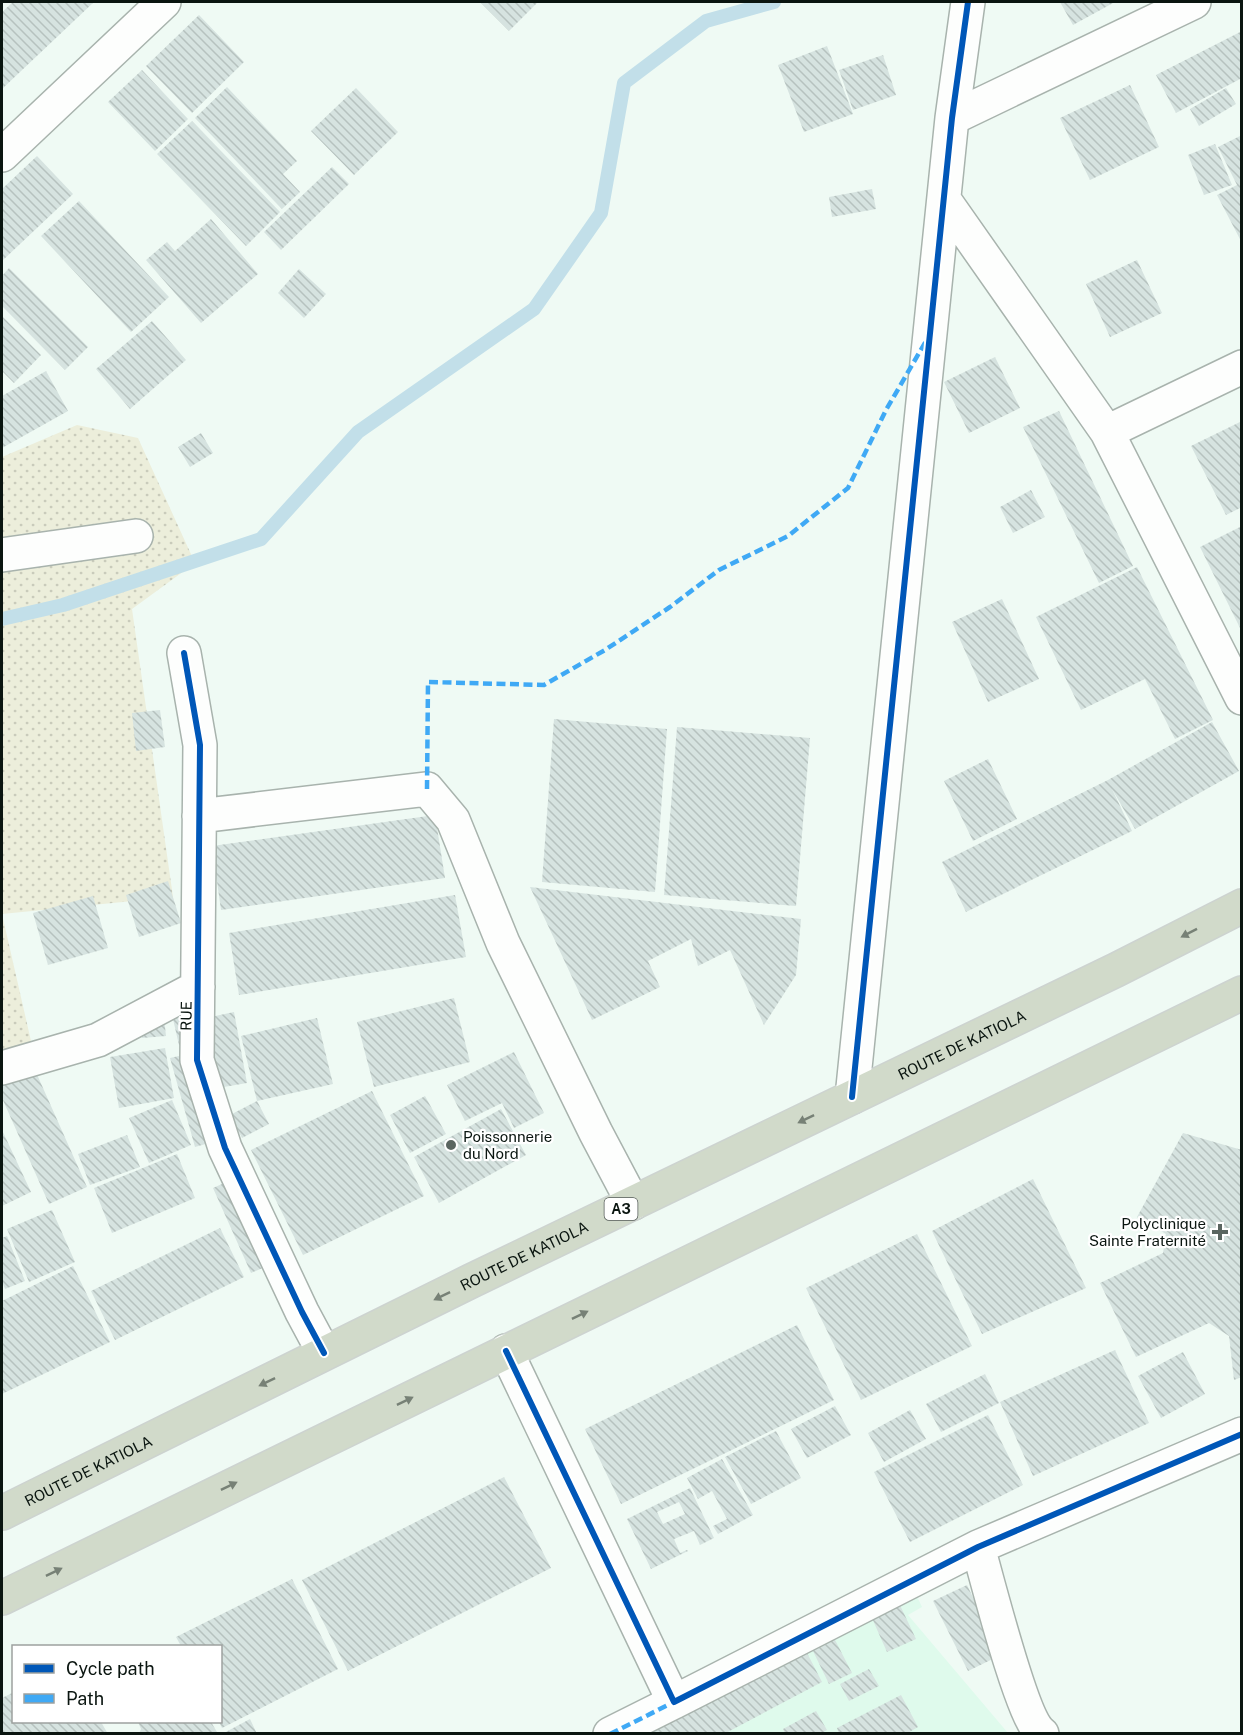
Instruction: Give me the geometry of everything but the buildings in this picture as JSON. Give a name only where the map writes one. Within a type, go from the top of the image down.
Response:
[{"type":"highway","name":"ROUTE DE KATIOLA","points":[[2,1513],[324,1353],[1116,970],[1242,906]]},
{"type":"highway","points":[[2,1598],[1242,993]]},
{"type":"street","points":[[2,155],[164,2]]},
{"type":"street","points":[[852,1097],[952,118],[968,2]]},
{"type":"street","points":[[952,118],[1194,2]]},
{"type":"street","points":[[945,201],[1107,432],[1242,698]]},
{"type":"street","points":[[1107,432],[1242,367]]},
{"type":"street","points":[[2,555],[136,536]]},
{"type":"street","name":"RUE","points":[[184,653],[200,745],[197,1060],[225,1148],[302,1312],[324,1353]]},
{"type":"street","points":[[199,816],[427,789],[453,820],[504,943],[596,1133],[633,1203]]},
{"type":"street","points":[[2,1068],[98,1040],[198,987]]},
{"type":"street","points":[[506,1352],[674,1702]]},
{"type":"street","points":[[610,1734],[978,1547],[1242,1434]]},
{"type":"street","points":[[978,1547],[1024,1704],[1036,1729],[1042,1734]]},
{"type":"shaded area","points":[[77,425],[138,438],[195,563],[132,609],[173,897],[2,914],[2,457]]},
{"type":"shaded area","points":[[2,914],[36,1063],[2,1068]]},
{"type":"shaded area","points":[[913,1588],[922,1607],[908,1615],[1008,1733],[628,1734]]},
{"type":"waterway","points":[[2,619],[63,605],[261,539],[358,432],[534,309],[601,213],[624,83],[706,21],[774,2]]},
{"type":"marked path","points":[[427,789],[428,682],[544,685],[605,650],[670,607],[719,570],[788,536],[848,488],[886,410],[926,341]]},
{"type":"marked path","points":[[610,1734],[674,1702]]},
{"type":"cycle path","points":[[852,1097],[952,118],[968,2]]},
{"type":"cycle path","points":[[184,653],[200,745],[197,1060],[225,1148],[302,1312],[324,1353]]},
{"type":"cycle path","points":[[506,1351],[674,1702],[978,1547],[1242,1434]]},
{"type":"place","name":"Poissonnerie du Nord","points":[[451,1145]]},
{"type":"place","name":"Polyclinique Sainte Fraternité","points":[[1220,1232]]}]
